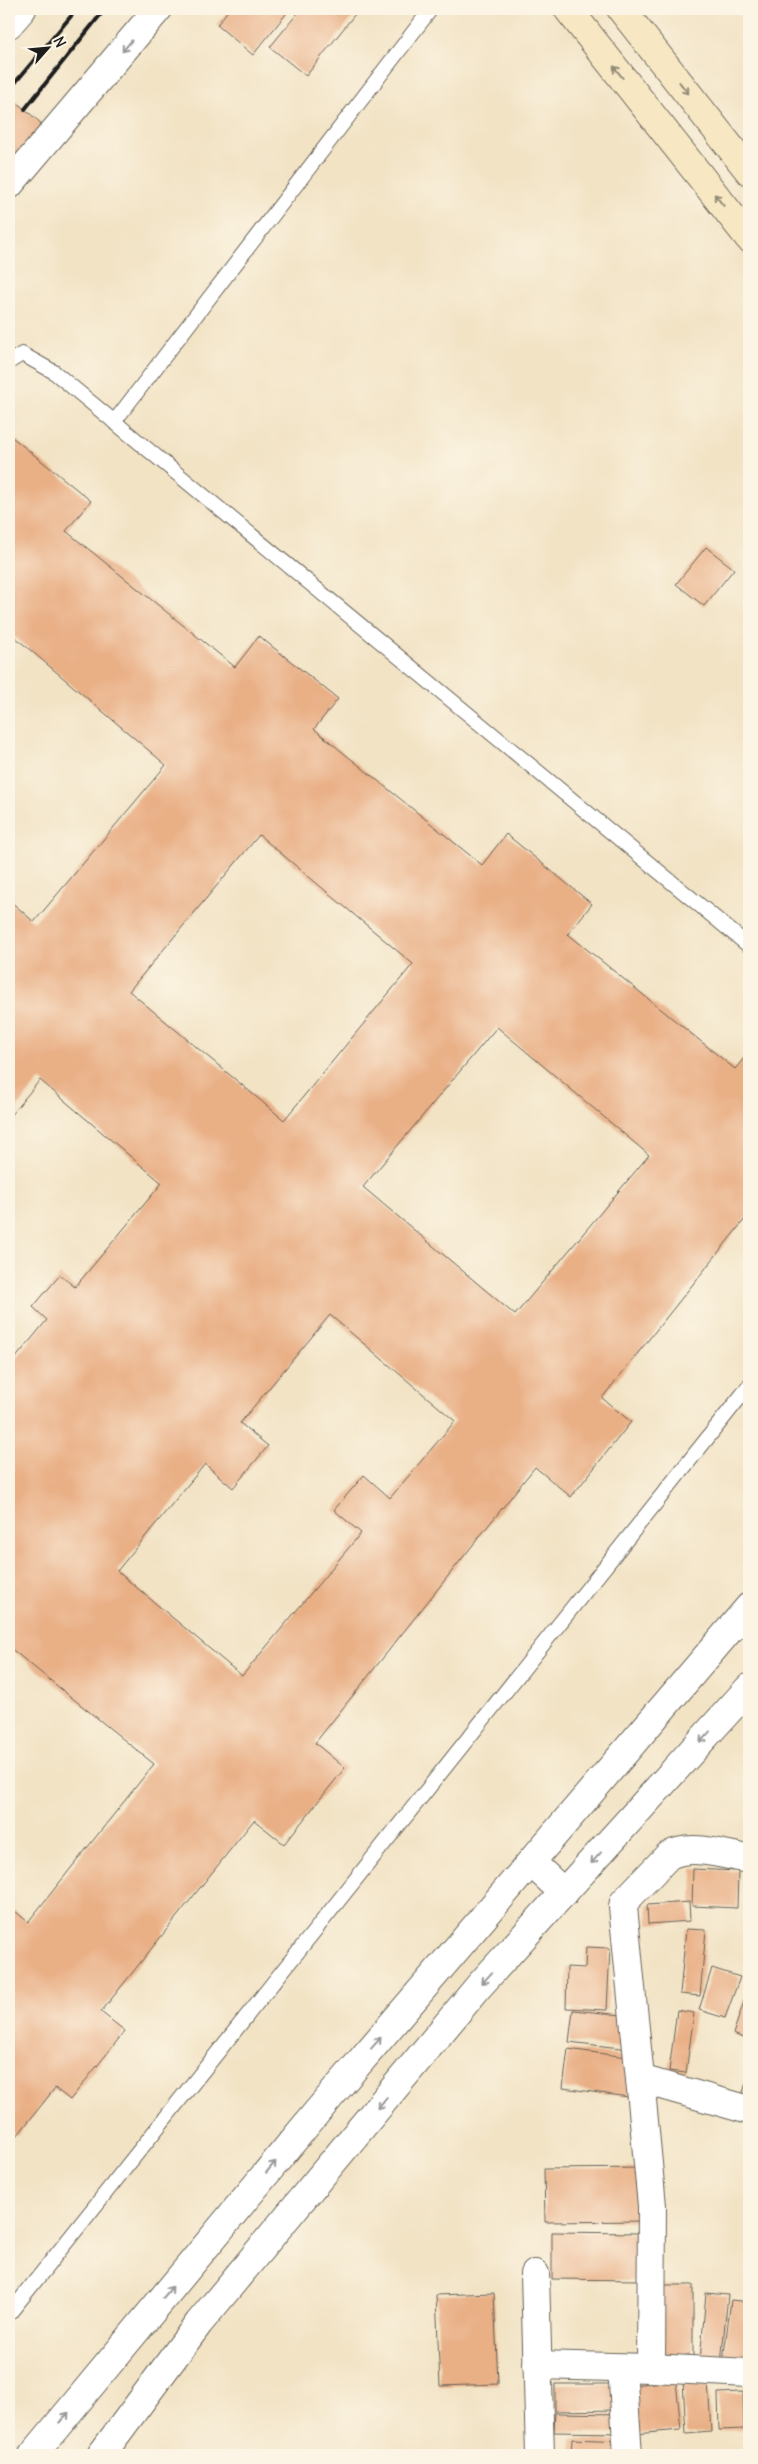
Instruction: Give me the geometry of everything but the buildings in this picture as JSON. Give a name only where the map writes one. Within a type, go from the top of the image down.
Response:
[{"type":"main road","points":[[568,9],[749,238]]},
{"type":"main road","points":[[621,9],[749,171]]},
{"type":"street","points":[[9,24],[22,9]]},
{"type":"street","points":[[9,185],[158,9]]},
{"type":"street","points":[[33,2455],[317,2112],[749,1607]]},
{"type":"street","points":[[101,2455],[199,2323],[479,1986],[744,1702]]},
{"type":"street","points":[[651,2368],[652,2206],[623,1907],[624,1902],[668,1856],[676,1852],[688,1849],[749,1859]]},
{"type":"street","points":[[531,1862],[564,1894]]},
{"type":"street","points":[[640,2079],[749,2110]]},
{"type":"street","points":[[535,2274],[540,2455]]},
{"type":"street","points":[[537,2365],[749,2373]]},
{"type":"street","points":[[622,2368],[628,2455]]},
{"type":"lane","points":[[114,422],[431,9]]},
{"type":"lane","points":[[9,362],[22,354],[46,368],[749,946]]},
{"type":"lane","points":[[9,2314],[749,1386]]},
{"type":"railway","points":[[9,90],[77,9]]},
{"type":"railway","points":[[25,109],[105,9]]}]
